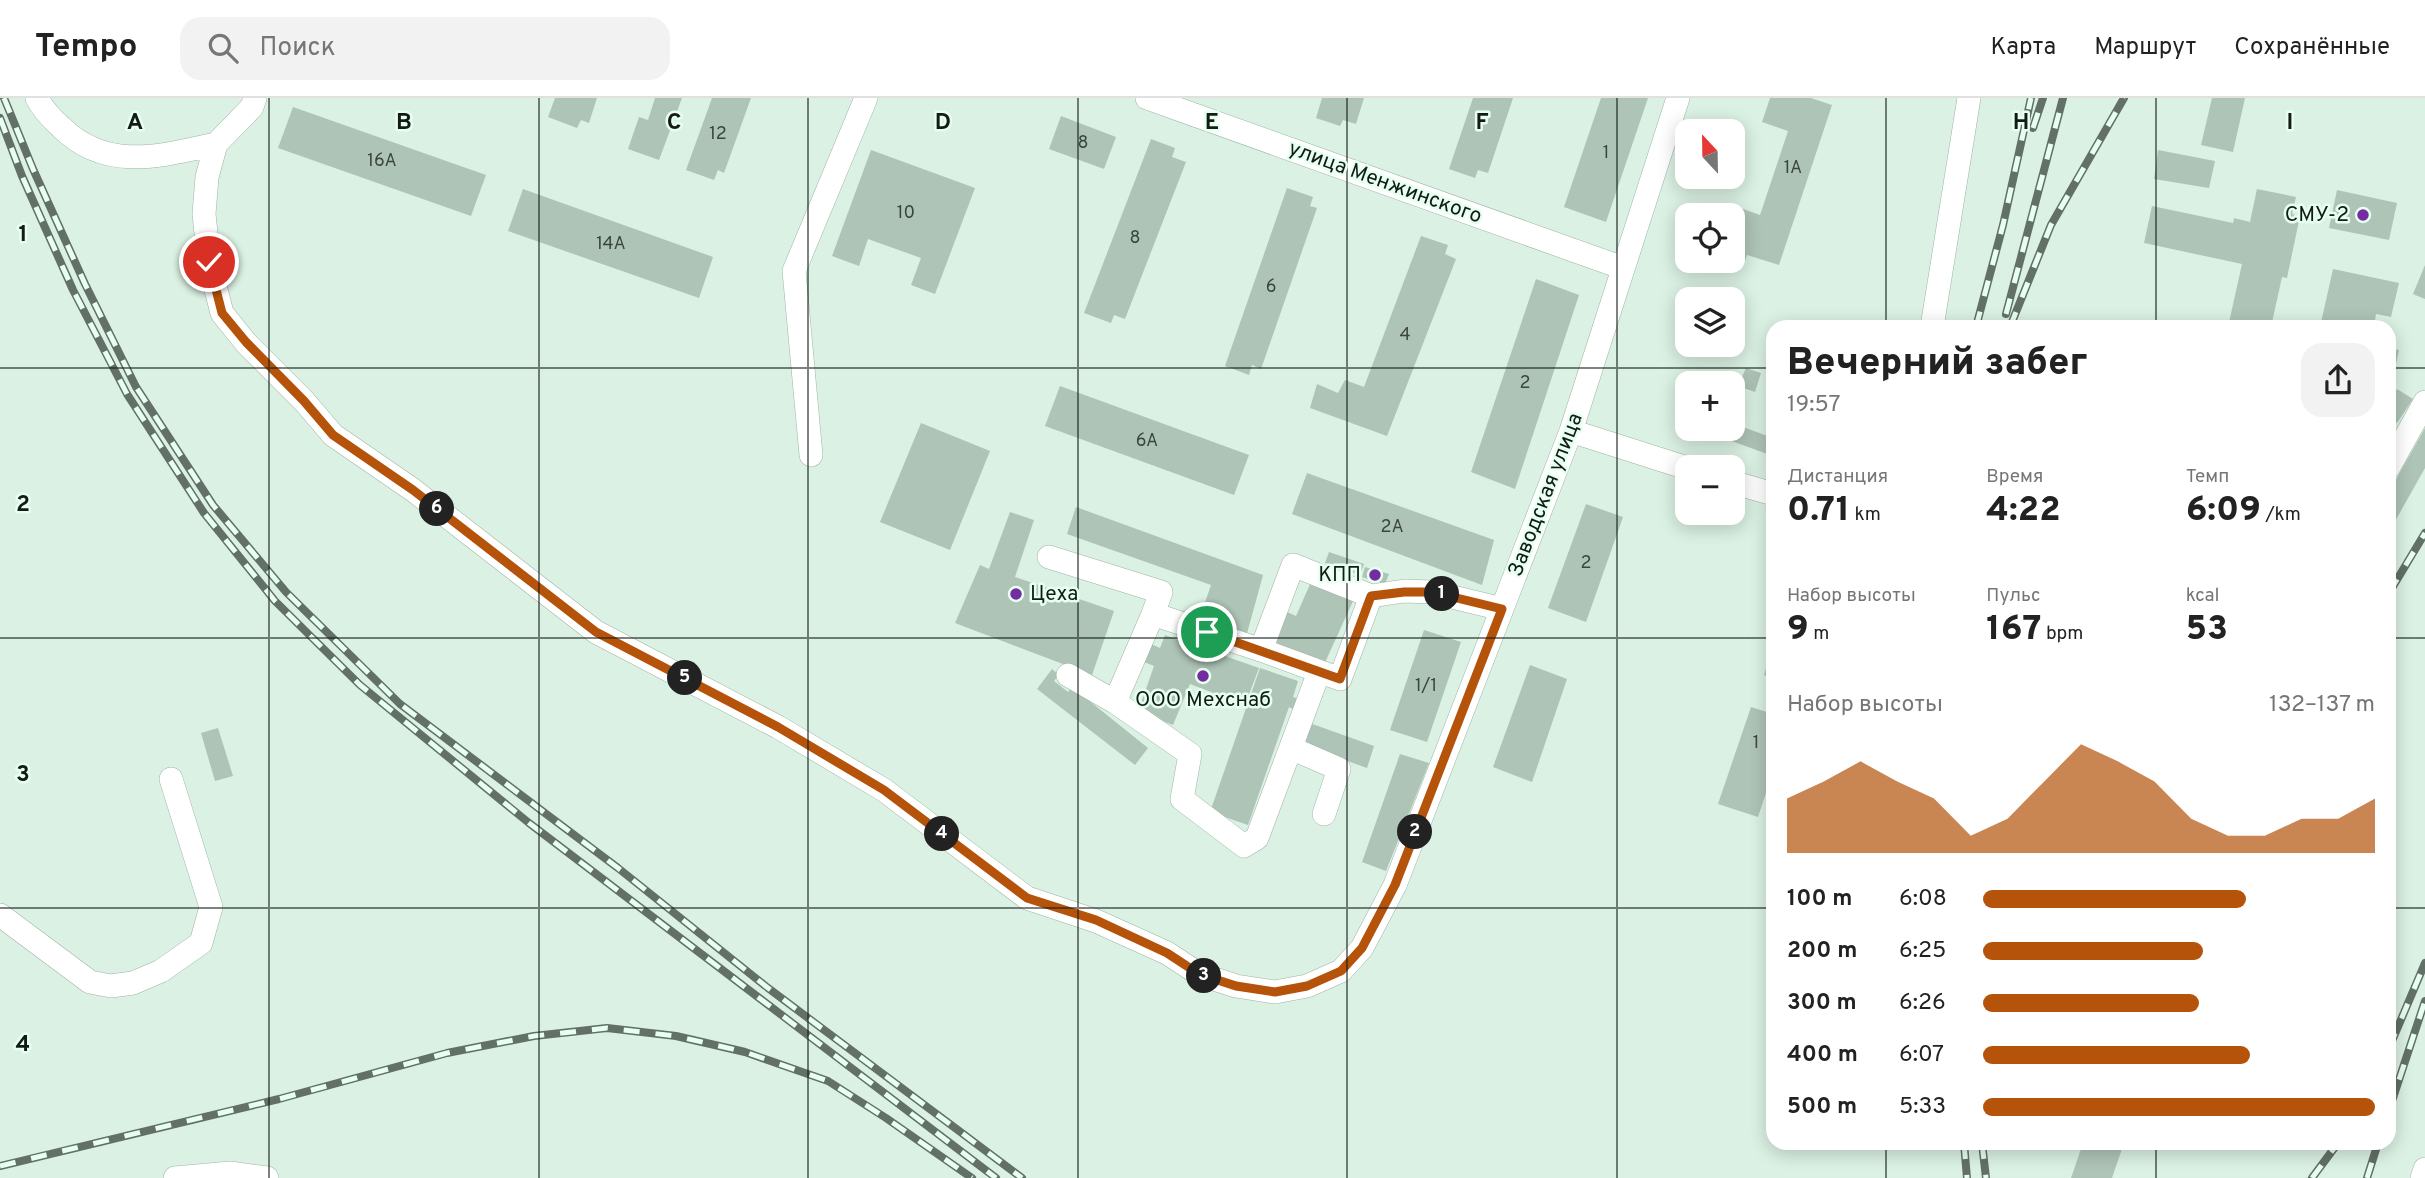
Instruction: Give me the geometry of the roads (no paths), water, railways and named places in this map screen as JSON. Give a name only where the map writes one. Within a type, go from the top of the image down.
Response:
[{"type":"street","points":[[37,98],[42,109],[71,137],[103,154],[149,158],[216,144],[252,107],[255,98]]},
{"type":"street","points":[[811,455],[794,271],[866,98]]},
{"type":"street","name":"улица Менжинского","points":[[1147,98],[1623,268]]},
{"type":"street","name":"Заводская улица","points":[[216,144],[207,177],[204,214],[209,262],[222,313],[333,435],[413,490],[596,632],[778,727],[884,790],[1027,898],[1096,920],[1167,953],[1199,974],[1236,986],[1275,992],[1307,986],[1341,971],[1362,948],[1395,885],[1571,431],[1678,98]]},
{"type":"street","points":[[1933,320],[1969,98]]},
{"type":"street","points":[[2396,454],[2425,402]]},
{"type":"street","points":[[1571,431],[1675,464]]},
{"type":"street","points":[[1745,486],[1766,492]]},
{"type":"street","points":[[1049,557],[1161,592],[1115,702]]},
{"type":"street","points":[[1261,650],[1293,565],[1371,596],[1432,592],[1502,609]]},
{"type":"street","points":[[1153,614],[1340,679],[1371,596]]},
{"type":"street","points":[[1068,675],[1115,702],[1190,754],[1182,799],[1244,846],[1256,838],[1319,672]]},
{"type":"street","points":[[1291,748],[1339,769],[1324,814]]},
{"type":"street","points":[[0,915],[90,982],[111,986],[134,983],[161,971],[201,943],[211,906],[171,779]]},
{"type":"street","points":[[2422,1178],[2425,1169]]},
{"type":"street","points":[[175,1178],[230,1173],[267,1178]]},
{"type":"railway","points":[[4,98],[85,284],[136,387],[213,505],[286,592],[400,704],[618,868],[768,988],[1022,1178]]},
{"type":"railway","points":[[1978,320],[2003,225],[2031,98]]},
{"type":"railway","points":[[2033,128],[2043,98]]},
{"type":"railway","points":[[2006,314],[2063,98]]},
{"type":"railway","points":[[2013,320],[2051,225],[2124,98]]},
{"type":"railway","points":[[0,118],[22,176],[73,290],[127,394],[204,513],[275,601],[360,685],[529,823],[996,1178]]},
{"type":"railway","points":[[2396,581],[2425,533]]},
{"type":"railway","points":[[2396,1031],[2425,963]]},
{"type":"railway","points":[[2396,1089],[2425,1001]]},
{"type":"railway","points":[[0,1166],[279,1099],[447,1053],[534,1036],[607,1028],[676,1036],[745,1052],[828,1081],[972,1178]]},
{"type":"railway","points":[[1965,1150],[1967,1178]]},
{"type":"railway","points":[[1983,1150],[1986,1178]]},
{"type":"railway","points":[[2312,1178],[2333,1150]]},
{"type":"railway","points":[[2367,1178],[2376,1150]]},
{"type":"place","name":"СМУ-2","points":[[2363,215]]},
{"type":"place","name":"КПП","points":[[1375,575]]},
{"type":"place","name":"Цеха","points":[[1016,594]]},
{"type":"place","name":"ООО Мехснаб","points":[[1203,676]]}]
